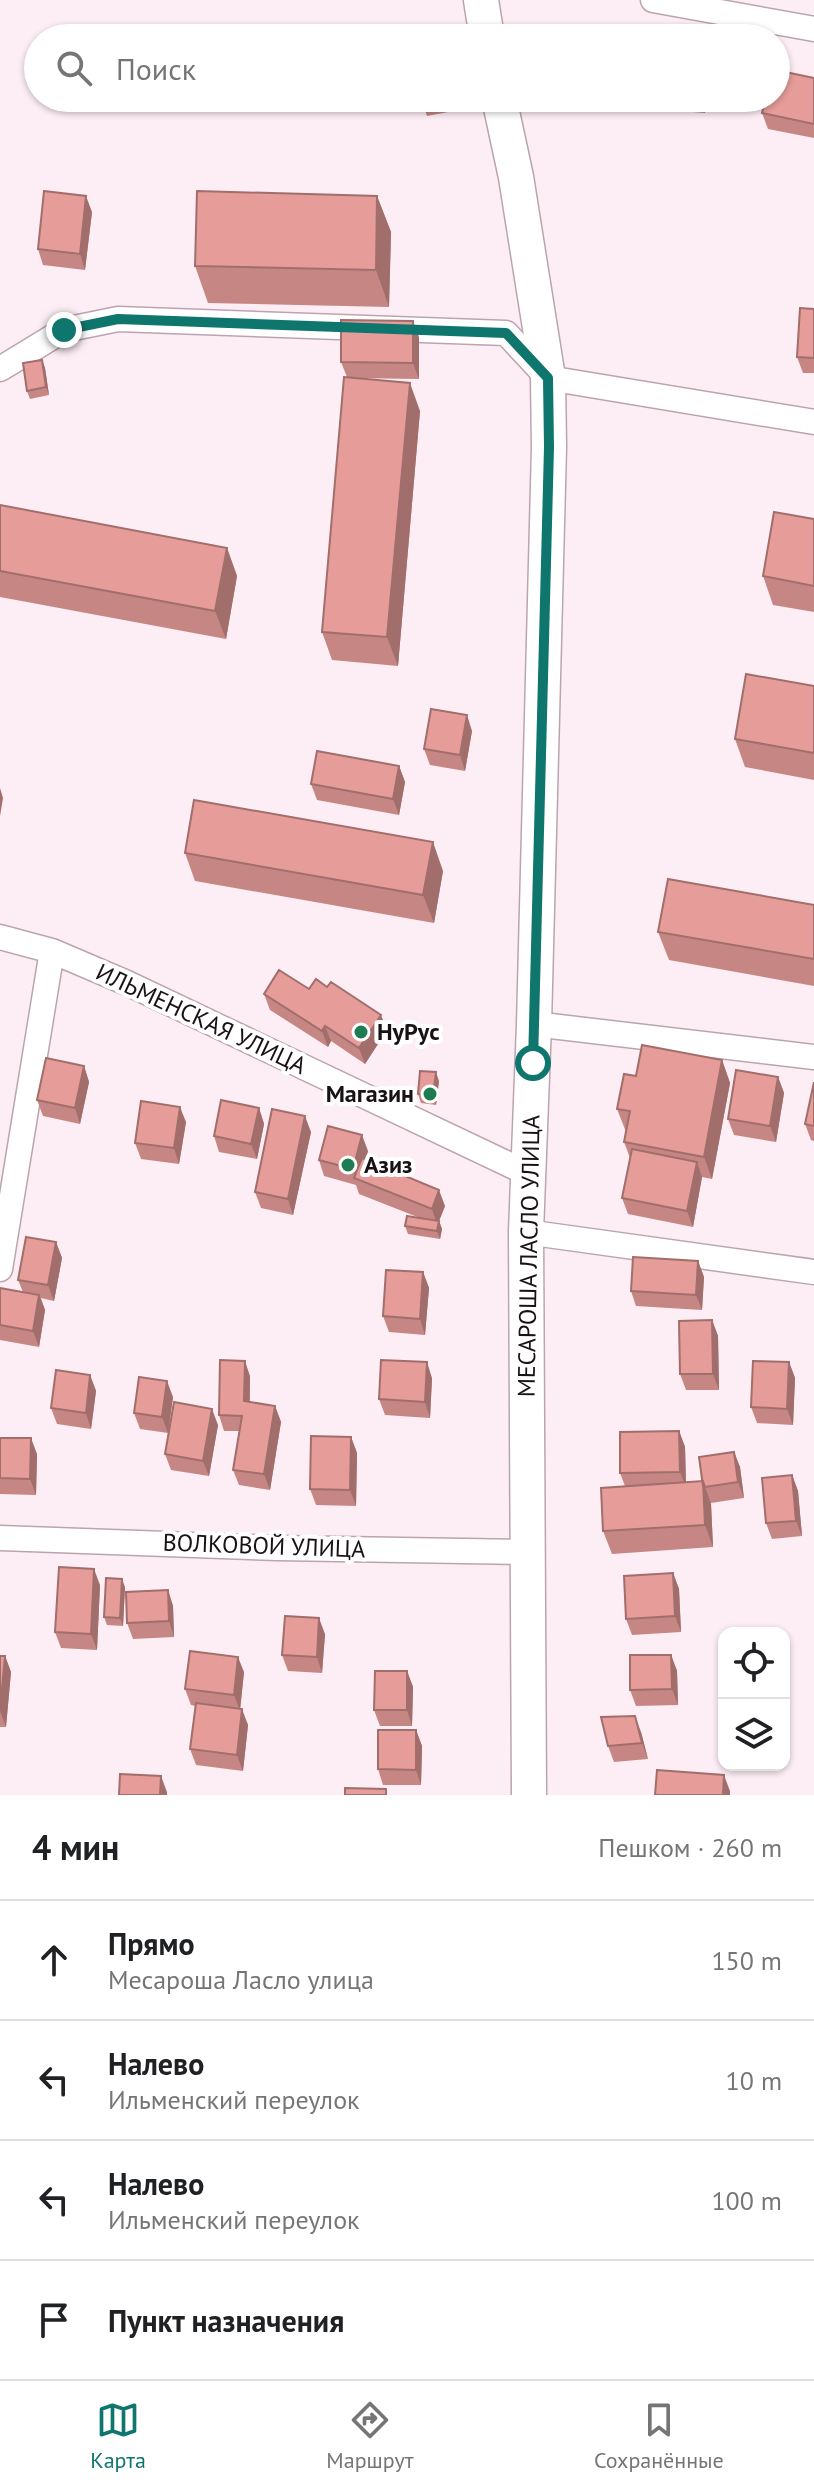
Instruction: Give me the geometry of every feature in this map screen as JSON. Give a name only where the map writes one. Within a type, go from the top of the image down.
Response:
[{"type":"street","points":[[481,0],[485,24]]},
{"type":"street","points":[[653,0],[786,24]]},
{"type":"street","points":[[790,25],[814,29]]},
{"type":"street","name":"МЕСАРОША ЛАСЛО УЛИЦА","points":[[502,112],[516,177],[548,378],[549,447],[526,1232],[529,1795]]},
{"type":"street","points":[[0,369],[64,330],[118,319],[506,333],[548,378],[814,422]]},
{"type":"street","name":"ИЛЬМЕНСКАЯ УЛИЦА","points":[[0,937],[52,951],[127,983],[529,1174]]},
{"type":"street","points":[[0,1269],[52,951]]},
{"type":"street","points":[[534,1024],[814,1057]]},
{"type":"street","points":[[526,1232],[814,1272]]},
{"type":"street","name":"ВОЛКОВОЙ УЛИЦА","points":[[0,1538],[529,1552]]},
{"type":"building","points":[[790,73],[814,78],[814,124],[762,113],[790,112]]},
{"type":"building","points":[[44,191],[86,196],[80,254],[38,249]]},
{"type":"building","points":[[197,191],[377,196],[376,270],[195,266]]},
{"type":"building","points":[[800,308],[814,309],[814,358],[797,357]]},
{"type":"building","points":[[341,320],[413,321],[413,363],[341,362]]},
{"type":"building","points":[[42,360],[46,387],[27,391],[23,363]]},
{"type":"building","points":[[344,377],[410,383],[387,637],[322,632]]},
{"type":"building","points":[[0,505],[227,548],[215,611],[0,571]]},
{"type":"building","points":[[774,512],[814,519],[814,586],[763,576]]},
{"type":"building","points":[[746,674],[814,686],[814,753],[735,739]]},
{"type":"building","points":[[431,709],[467,715],[460,755],[424,749]]},
{"type":"building","points":[[317,751],[399,766],[393,799],[311,784]]},
{"type":"building","points":[[194,800],[433,842],[423,895],[185,853]]},
{"type":"building","points":[[668,879],[814,905],[814,959],[658,932]]},
{"type":"building","points":[[279,970],[309,989],[316,979],[327,987],[331,982],[381,1015],[359,1048],[325,1026],[322,1031],[264,994]]},
{"type":"building","points":[[642,1045],[722,1060],[704,1157],[624,1142],[630,1111],[617,1109],[624,1074],[636,1076]]},
{"type":"building","points":[[46,1058],[84,1066],[75,1108],[37,1100]]},
{"type":"building","points":[[736,1070],[778,1077],[770,1126],[728,1119]]},
{"type":"building","points":[[420,1071],[436,1072],[433,1096],[418,1094]]},
{"type":"building","points":[[814,1082],[814,1126],[805,1124]]},
{"type":"building","points":[[221,1100],[259,1108],[251,1144],[214,1136]]},
{"type":"building","points":[[141,1101],[180,1107],[174,1148],[135,1143]]},
{"type":"building","points":[[272,1109],[305,1116],[288,1199],[255,1192]]},
{"type":"building","points":[[328,1126],[362,1135],[353,1169],[319,1160]]},
{"type":"building","points":[[632,1149],[697,1162],[687,1211],[622,1198]]},
{"type":"building","points":[[362,1158],[439,1190],[432,1209],[354,1178]]},
{"type":"building","points":[[407,1216],[439,1221],[437,1231],[405,1226]]},
{"type":"building","points":[[26,1237],[56,1242],[48,1285],[18,1280]]},
{"type":"building","points":[[633,1257],[698,1261],[696,1295],[631,1291]]},
{"type":"building","points":[[386,1270],[423,1272],[420,1319],[383,1316]]},
{"type":"building","points":[[0,1288],[39,1295],[33,1331],[0,1325]]},
{"type":"building","points":[[712,1320],[713,1374],[680,1374],[679,1321]]},
{"type":"building","points":[[220,1360],[245,1361],[244,1401],[275,1406],[264,1474],[233,1470],[242,1416],[219,1415]]},
{"type":"building","points":[[381,1360],[427,1362],[425,1402],[379,1399]]},
{"type":"building","points":[[753,1361],[789,1362],[787,1409],[751,1407]]},
{"type":"building","points":[[56,1370],[90,1375],[86,1413],[51,1408]]},
{"type":"building","points":[[139,1377],[167,1381],[162,1417],[134,1413]]},
{"type":"building","points":[[174,1402],[212,1409],[203,1461],[165,1454]]},
{"type":"building","points":[[679,1431],[680,1472],[620,1473],[620,1432]]},
{"type":"building","points":[[311,1436],[351,1437],[350,1490],[310,1489]]},
{"type":"building","points":[[0,1438],[31,1438],[30,1479],[0,1478]]},
{"type":"building","points":[[734,1452],[738,1482],[705,1487],[703,1481],[703,1486],[699,1457]]},
{"type":"building","points":[[792,1475],[796,1521],[766,1523],[762,1478]]},
{"type":"building","points":[[703,1481],[705,1525],[603,1531],[601,1488]]},
{"type":"building","points":[[59,1567],[94,1569],[91,1634],[55,1632]]},
{"type":"building","points":[[673,1573],[675,1616],[626,1619],[624,1576]]},
{"type":"building","points":[[106,1578],[122,1579],[120,1618],[104,1617]]},
{"type":"building","points":[[168,1590],[169,1621],[127,1623],[126,1592]]},
{"type":"building","points":[[285,1616],[319,1618],[317,1657],[282,1655]]},
{"type":"building","points":[[190,1651],[238,1657],[234,1695],[185,1689]]},
{"type":"building","points":[[630,1655],[671,1655],[672,1689],[630,1690]]},
{"type":"building","points":[[0,1656],[5,1656],[0,1711]]},
{"type":"building","points":[[375,1671],[407,1671],[407,1710],[374,1710]]},
{"type":"building","points":[[196,1703],[242,1709],[237,1755],[190,1749]]},
{"type":"building","points":[[635,1716],[642,1743],[608,1746],[601,1717]]},
{"type":"building","points":[[378,1730],[416,1730],[416,1770],[378,1769]]},
{"type":"building","points":[[657,1770],[724,1775],[723,1795],[655,1795]]},
{"type":"building","points":[[120,1774],[161,1776],[160,1795],[119,1795]]},
{"type":"building","points":[[345,1788],[386,1789],[386,1795],[345,1795]]},
{"type":"place","name":"НуРус","points":[[361,1032]]},
{"type":"place","name":"Магазин","points":[[430,1094]]},
{"type":"place","name":"Азиз","points":[[348,1165]]},
{"type":"route","points":[[64,330],[118,319],[506,333],[548,378],[549,447],[533,1063]]}]
